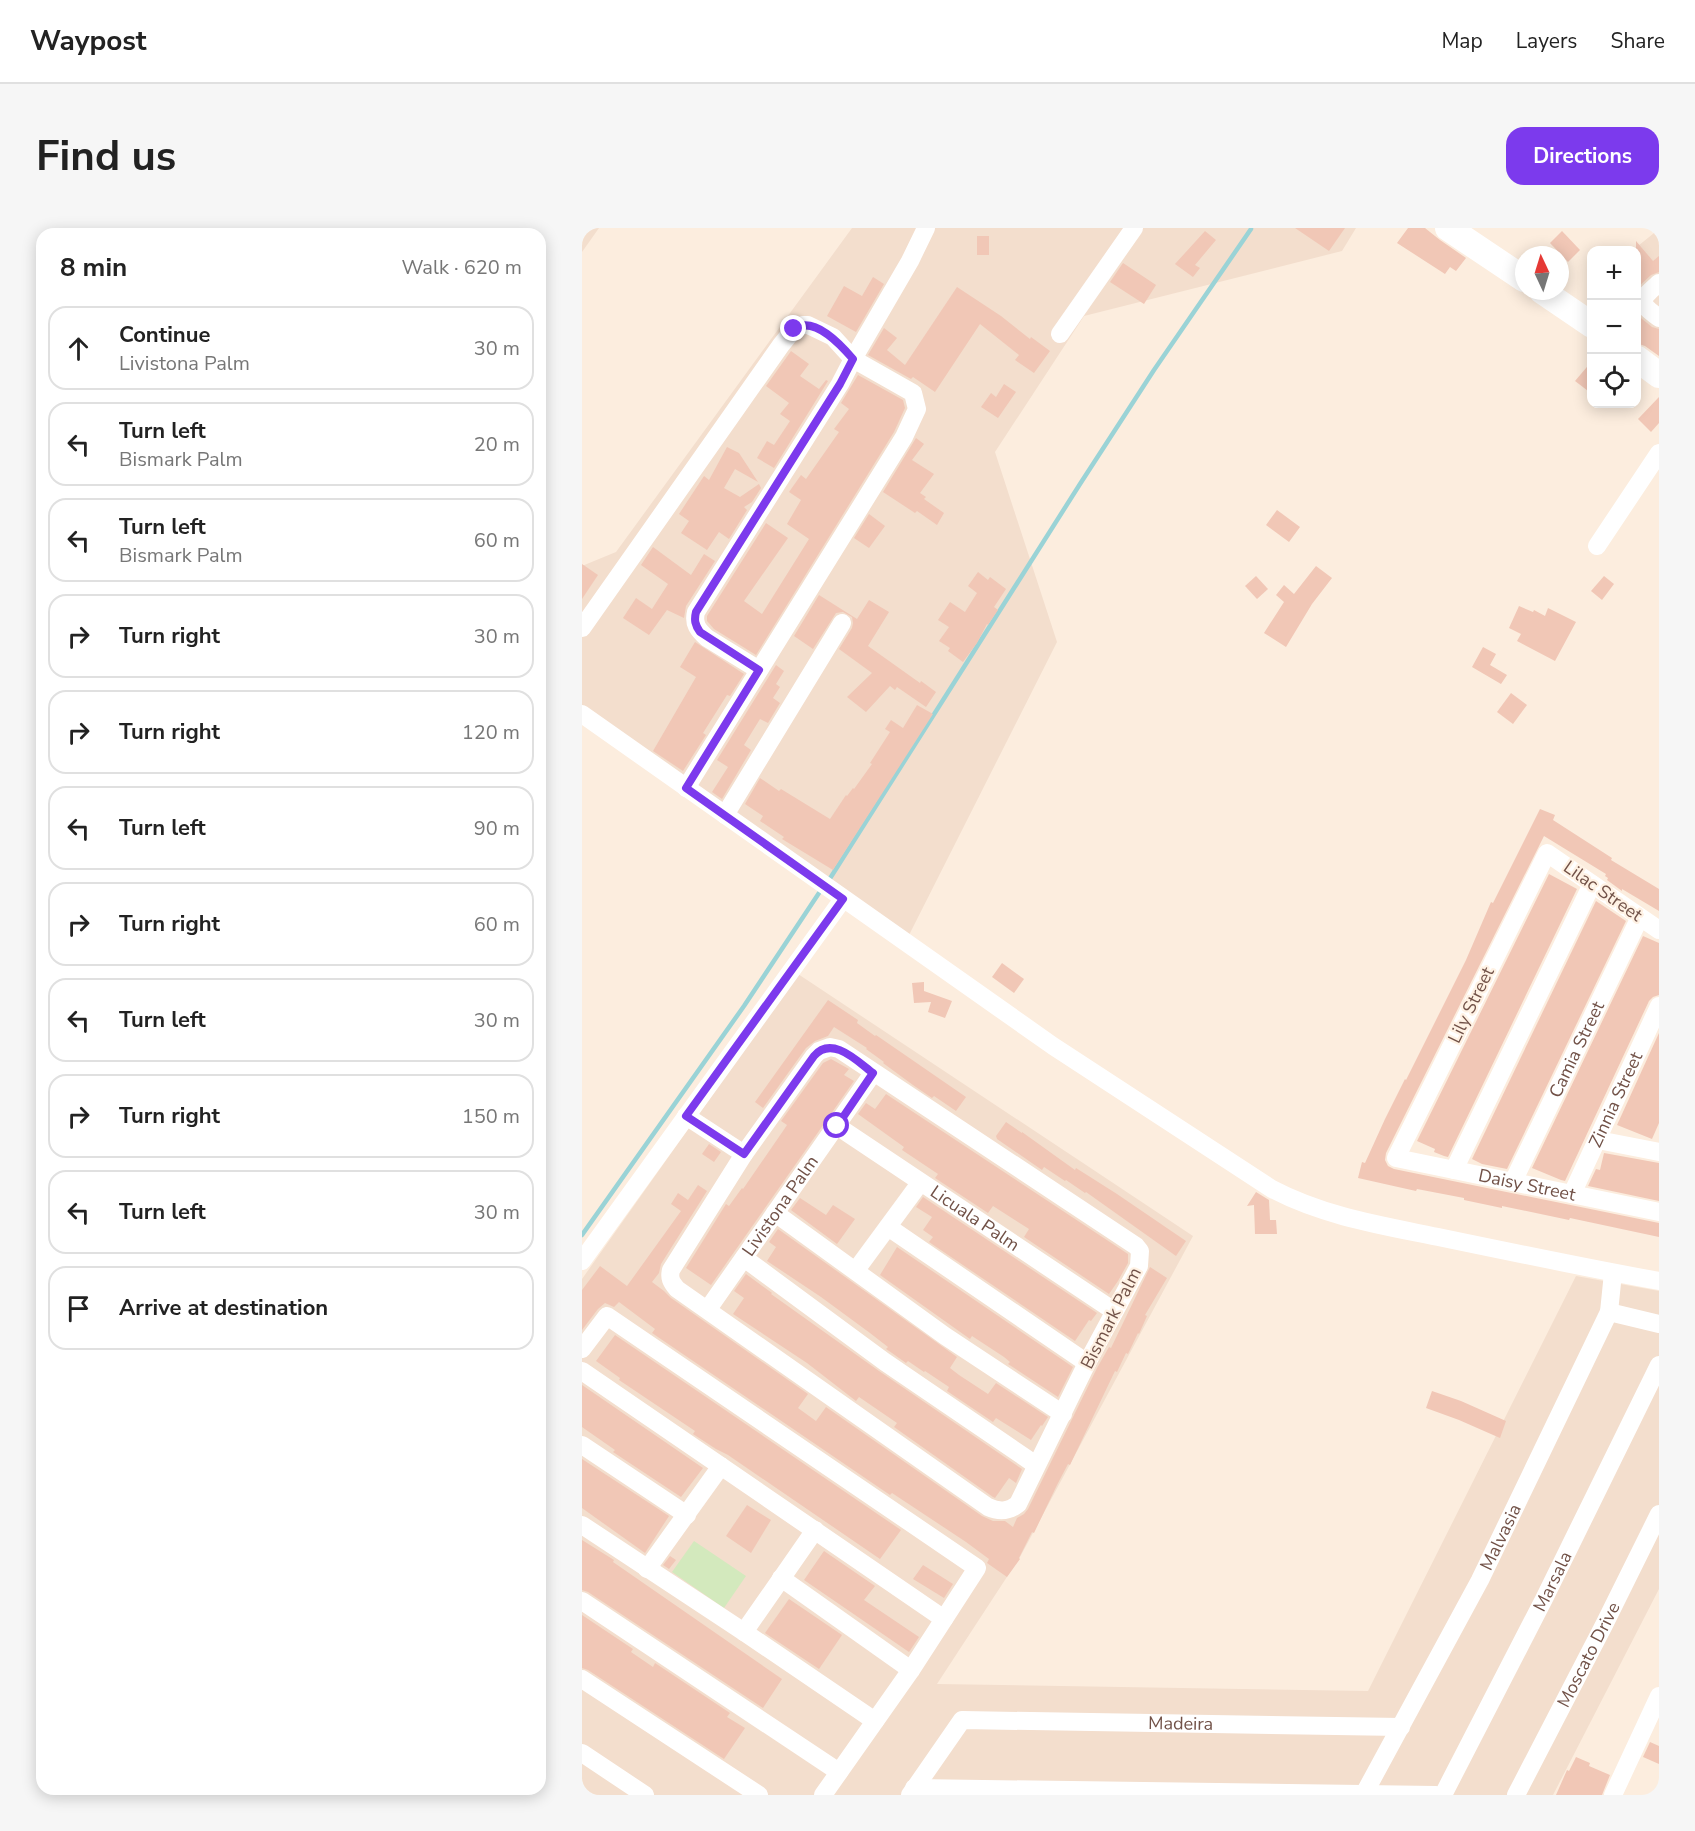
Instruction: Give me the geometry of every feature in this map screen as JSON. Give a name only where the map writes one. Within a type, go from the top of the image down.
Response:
[{"type":"street","points":[[759,670],[700,632],[695,626],[696,612],[840,384],[910,261],[926,228]]},
{"type":"street","points":[[1060,333],[1134,228]]},
{"type":"street","points":[[1448,228],[1515,273]]},
{"type":"street","points":[[1659,283],[1642,300],[1644,305],[1659,318]]},
{"type":"street","points":[[1555,300],[1587,322]]},
{"type":"street","points":[[582,628],[794,329],[808,325],[833,338],[853,359],[915,395],[916,412],[904,437],[686,788]]},
{"type":"street","points":[[1597,546],[1659,453]]},
{"type":"street","points":[[724,815],[842,623]]},
{"type":"street","points":[[582,714],[1053,1046],[1272,1189],[1312,1208],[1364,1222],[1659,1281]]},
{"type":"street","name":"Lilac Street","points":[[1547,853],[1659,930]]},
{"type":"street","name":"Lily Street","points":[[1396,1158],[1547,853]]},
{"type":"street","points":[[1454,1170],[1592,884]]},
{"type":"street","points":[[582,1261],[843,899]]},
{"type":"street","name":"Camia Street","points":[[1513,1182],[1640,917]]},
{"type":"street","name":"Zinnia Street","points":[[1572,1194],[1659,1006]]},
{"type":"street","name":"Bismark Palm","points":[[830,1047],[838,1049],[873,1073],[1136,1246],[1141,1253],[1139,1266],[1087,1363],[1018,1503],[1007,1511],[988,1507],[676,1289],[670,1277],[671,1270],[744,1154],[819,1051],[830,1047]]},
{"type":"street","name":"Livistona Palm","points":[[708,1310],[873,1073]]},
{"type":"street","points":[[686,1116],[744,1154]]},
{"type":"street","name":"Licuala Palm","points":[[837,1126],[1114,1311]]},
{"type":"street","points":[[1598,1140],[1657,1148]]},
{"type":"street","name":"Daisy Street","points":[[1396,1158],[1659,1212]]},
{"type":"street","points":[[856,1270],[920,1183]]},
{"type":"street","points":[[775,1213],[945,1336],[1063,1414]]},
{"type":"street","points":[[888,1227],[1087,1363]]},
{"type":"street","points":[[744,1258],[885,1362],[1036,1465]]},
{"type":"street","name":"Malvasia","points":[[1364,1794],[1480,1580],[1610,1312],[1613,1273]]},
{"type":"street","points":[[1610,1312],[1659,1324]]},
{"type":"street","points":[[582,1349],[607,1316],[976,1568],[911,1670],[823,1795]]},
{"type":"street","name":"Marsala","points":[[1443,1795],[1544,1599],[1659,1365]]},
{"type":"street","points":[[582,1371],[944,1619]]},
{"type":"street","points":[[582,1445],[687,1515]]},
{"type":"street","points":[[647,1569],[721,1466]]},
{"type":"street","name":"Moscato Drive","points":[[1516,1795],[1659,1514]]},
{"type":"street","points":[[582,1525],[875,1722]]},
{"type":"street","points":[[744,1632],[814,1530]]},
{"type":"street","points":[[781,1578],[911,1670]]},
{"type":"street","points":[[582,1601],[839,1772]]},
{"type":"street","points":[[582,1679],[759,1795]]},
{"type":"street","points":[[1613,1795],[1659,1696]]},
{"type":"street","name":"Madeira","points":[[912,1792],[962,1720],[1401,1727]]},
{"type":"street","points":[[582,1753],[645,1795]]},
{"type":"street","points":[[912,1792],[1436,1795]]},
{"type":"shaded area","points":[[582,228],[599,228],[582,252]]},
{"type":"shaded area","points":[[852,228],[1356,228],[1342,251],[1084,316],[995,452],[1057,642],[905,943],[582,715],[582,566],[616,552]]},
{"type":"shaded area","points":[[1659,229],[1659,353],[1641,340],[1641,246],[1638,246]]},
{"type":"shaded area","points":[[798,974],[1193,1236],[1020,1557],[937,1684],[1368,1691],[1576,1276],[1659,1291],[1659,1589],[1553,1795],[582,1795],[582,1279]]},
{"type":"green space","points":[[694,1541],[746,1576],[724,1608],[672,1572]]},
{"type":"building","points":[[1295,228],[1345,228],[1329,251]]},
{"type":"building","points":[[1408,228],[1425,228],[1466,258],[1456,271],[1450,267],[1445,274],[1397,243]]},
{"type":"building","points":[[1205,231],[1216,240],[1195,265],[1200,268],[1193,277],[1175,264]]},
{"type":"building","points":[[1562,231],[1580,250],[1569,261],[1569,246],[1553,246],[1550,243]]},
{"type":"building","points":[[977,236],[989,236],[989,255],[977,255]]},
{"type":"building","points":[[1641,247],[1653,261],[1659,256],[1659,272],[1651,275],[1641,284]]},
{"type":"building","points":[[1123,263],[1156,285],[1144,304],[1110,282]]},
{"type":"building","points":[[873,277],[884,284],[856,332],[827,316],[844,286],[862,296]]},
{"type":"building","points":[[957,287],[1050,351],[1034,373],[1015,360],[1019,355],[980,324],[935,392],[913,377],[911,379],[868,355],[884,328],[897,338],[887,350],[905,365]]},
{"type":"building","points":[[1641,318],[1652,327],[1659,329],[1659,356],[1641,345]]},
{"type":"building","points":[[791,351],[809,364],[800,376],[819,389],[826,380],[828,381],[774,468],[757,458],[767,441],[774,445],[790,421],[780,414],[789,403],[766,386]]},
{"type":"building","points":[[1587,367],[1587,390],[1575,381]]},
{"type":"building","points":[[858,375],[903,400],[905,408],[894,432],[756,655],[714,629],[707,621],[707,616],[766,523],[788,538],[744,601],[762,614],[809,539],[787,524],[801,500],[789,492],[801,475],[806,479],[839,432],[834,429],[849,409],[841,403]]},
{"type":"building","points":[[1004,384],[1016,392],[998,418],[981,407],[991,393],[996,397]]},
{"type":"building","points":[[1659,397],[1659,423],[1651,432],[1638,419]]},
{"type":"building","points":[[916,438],[924,444],[912,460],[934,474],[920,493],[926,497],[924,499],[944,513],[937,525],[883,492]]},
{"type":"building","points":[[727,447],[739,453],[758,482],[735,469],[724,488],[740,497],[759,484],[761,488],[752,502],[744,507],[747,510],[729,539],[719,532],[707,550],[681,533],[689,521],[679,514],[704,476],[709,480]]},
{"type":"building","points":[[1277,510],[1300,527],[1289,542],[1266,525]]},
{"type":"building","points":[[869,514],[885,526],[869,548],[854,538]]},
{"type":"building","points":[[653,547],[691,575],[704,554],[715,561],[686,606],[684,618],[667,610],[649,635],[623,618],[636,598],[652,609],[668,584],[641,565]]},
{"type":"building","points":[[582,564],[598,575],[582,599]]},
{"type":"building","points":[[1316,566],[1332,578],[1312,604],[1286,647],[1264,633],[1284,602],[1276,595],[1284,585],[1294,594]]},
{"type":"building","points":[[978,572],[988,580],[990,577],[1006,589],[994,607],[998,610],[963,662],[948,651],[950,648],[939,641],[949,627],[938,620],[950,602],[965,612],[977,593],[968,586]]},
{"type":"building","points":[[1256,576],[1268,589],[1257,599],[1245,586]]},
{"type":"building","points":[[1604,576],[1614,584],[1602,600],[1591,591]]},
{"type":"building","points":[[819,595],[857,619],[869,600],[889,612],[868,646],[936,692],[926,707],[897,687],[895,690],[890,686],[866,712],[847,697],[872,673],[839,649],[852,628],[852,617],[843,612],[836,613],[813,649],[794,636]]},
{"type":"building","points":[[1519,606],[1545,616],[1548,608],[1576,622],[1555,661],[1517,641],[1521,634],[1509,628]]},
{"type":"building","points":[[695,642],[744,674],[730,696],[727,695],[703,733],[706,735],[683,771],[653,751],[696,677],[680,667]]},
{"type":"building","points":[[1483,647],[1496,654],[1490,665],[1507,675],[1501,684],[1472,667]]},
{"type":"building","points":[[776,665],[784,671],[776,684],[780,687],[773,698],[780,703],[768,723],[760,719],[744,745],[751,750],[722,799],[712,792],[728,767],[717,760]]},
{"type":"building","points":[[1511,693],[1527,705],[1513,724],[1497,712]]},
{"type":"building","points":[[917,705],[933,714],[833,870],[782,839],[784,837],[760,821],[763,816],[745,804],[760,778],[830,819],[846,795],[854,789],[872,764],[870,763],[890,732],[885,729],[891,720],[903,728]]},
{"type":"building","points":[[1540,809],[1555,815],[1553,820],[1612,858],[1611,860],[1659,889],[1659,911],[1622,889],[1622,891],[1607,880],[1606,874],[1544,836],[1386,1153],[1385,1160],[1388,1166],[1394,1169],[1659,1223],[1659,1237],[1358,1178],[1362,1162],[1365,1163],[1466,960],[1491,902],[1493,903]]},
{"type":"building","points":[[1549,874],[1577,889],[1448,1157],[1444,1156],[1417,1141]]},
{"type":"building","points":[[1596,901],[1626,921],[1507,1169],[1482,1164],[1472,1159]]},
{"type":"building","points":[[1643,936],[1659,943],[1659,995],[1649,1001],[1565,1181],[1561,1180],[1532,1168]]},
{"type":"building","points":[[1002,963],[1024,979],[1014,993],[992,977]]},
{"type":"building","points":[[924,982],[924,991],[952,1001],[945,1018],[928,1012],[931,1002],[914,1003],[912,983]]},
{"type":"building","points":[[828,1000],[858,1020],[857,1023],[875,1036],[966,1097],[956,1111],[913,1085],[867,1048],[834,1027],[828,1036],[815,1041],[806,1048],[763,1108],[755,1102]]},
{"type":"building","points":[[1659,1033],[1659,1123],[1652,1139],[1617,1125]]},
{"type":"building","points":[[831,1059],[849,1069],[844,1075],[854,1081],[711,1285],[686,1268],[726,1204],[729,1206],[743,1189],[787,1125],[781,1121],[823,1063]]},
{"type":"building","points":[[886,1094],[1128,1254],[1128,1263],[1109,1294],[1024,1237],[1029,1229],[993,1206],[988,1213],[935,1178],[938,1174],[902,1150],[904,1147],[858,1114],[866,1103],[875,1109]]},
{"type":"building","points":[[1006,1122],[1075,1170],[1076,1168],[1117,1194],[1186,1241],[1176,1256],[1086,1192],[1044,1167],[1042,1170],[997,1139],[996,1136]]},
{"type":"building","points":[[709,1144],[721,1152],[714,1162],[702,1154]]},
{"type":"building","points":[[1604,1153],[1659,1163],[1659,1201],[1588,1186],[1596,1169],[1600,1170]]},
{"type":"building","points":[[698,1185],[707,1191],[652,1282],[671,1298],[808,1394],[798,1408],[816,1421],[826,1407],[982,1516],[993,1521],[1005,1521],[1013,1527],[1017,1518],[1028,1509],[1097,1368],[1109,1347],[1111,1348],[1150,1267],[1167,1278],[1145,1315],[1147,1316],[1128,1354],[1126,1353],[1117,1372],[1115,1371],[1034,1533],[1032,1532],[1020,1559],[1007,1577],[987,1563],[989,1559],[966,1542],[892,1493],[890,1495],[652,1333],[655,1329],[619,1302],[614,1307],[605,1303],[582,1330],[582,1290],[600,1266],[627,1286],[681,1211],[671,1204],[678,1193],[688,1200]]},
{"type":"building","points":[[1256,1192],[1269,1200],[1270,1220],[1276,1220],[1277,1234],[1255,1234],[1254,1205],[1247,1206]]},
{"type":"building","points":[[923,1197],[1097,1313],[1091,1321],[1089,1320],[1075,1341],[929,1242],[933,1237],[923,1230],[932,1217],[916,1207]]},
{"type":"building","points":[[800,1198],[826,1215],[833,1205],[855,1219],[837,1244],[791,1210]]},
{"type":"building","points":[[778,1229],[957,1357],[950,1368],[959,1375],[988,1394],[996,1383],[1048,1417],[1031,1440],[996,1418],[993,1422],[947,1391],[949,1387],[908,1361],[906,1363],[821,1297],[767,1261],[776,1247],[769,1242]]},
{"type":"building","points":[[897,1247],[1073,1367],[1058,1397],[1008,1364],[1010,1362],[1004,1357],[972,1336],[970,1339],[880,1275]]},
{"type":"building","points":[[746,1274],[879,1371],[1022,1469],[1016,1483],[1009,1478],[995,1498],[993,1497],[894,1427],[897,1423],[859,1397],[856,1401],[807,1363],[733,1314],[744,1298],[734,1291]]},
{"type":"building","points":[[615,1335],[901,1530],[880,1559],[728,1455],[693,1434],[695,1431],[619,1380],[620,1378],[596,1361]]},
{"type":"building","points":[[582,1385],[703,1468],[681,1497],[613,1452],[615,1450],[582,1427]]},
{"type":"building","points":[[1432,1391],[1506,1421],[1500,1438],[1426,1408]]},
{"type":"building","points":[[582,1459],[669,1516],[645,1553],[582,1508]]},
{"type":"building","points":[[747,1505],[771,1520],[751,1553],[726,1536]]},
{"type":"building","points":[[582,1540],[614,1560],[613,1562],[782,1679],[763,1708],[582,1590]]},
{"type":"building","points":[[824,1551],[875,1586],[864,1600],[919,1637],[909,1652],[804,1580]]},
{"type":"building","points":[[670,1556],[676,1560],[669,1569],[663,1565]]},
{"type":"building","points":[[923,1565],[953,1584],[944,1598],[913,1579]]},
{"type":"building","points":[[789,1599],[842,1635],[819,1669],[765,1633]]},
{"type":"building","points":[[582,1615],[633,1649],[631,1652],[653,1667],[655,1663],[730,1713],[727,1717],[745,1728],[724,1759],[582,1668]]},
{"type":"building","points":[[1650,1742],[1659,1746],[1659,1764],[1643,1757]]},
{"type":"building","points":[[1576,1757],[1590,1763],[1589,1766],[1610,1775],[1602,1795],[1556,1795],[1567,1770],[1569,1771]]},
{"type":"waterway","points":[[829,880],[1080,484],[1154,370],[1251,229]]},
{"type":"waterway","points":[[582,1235],[744,1006],[819,893]]},
{"type":"route","points":[[794,329],[808,325],[833,338],[853,359],[840,384],[696,612],[695,626],[700,632],[759,670],[686,788],[843,899],[686,1116],[744,1154],[814,1056],[819,1051],[830,1047],[838,1049],[873,1073],[837,1126]]}]
